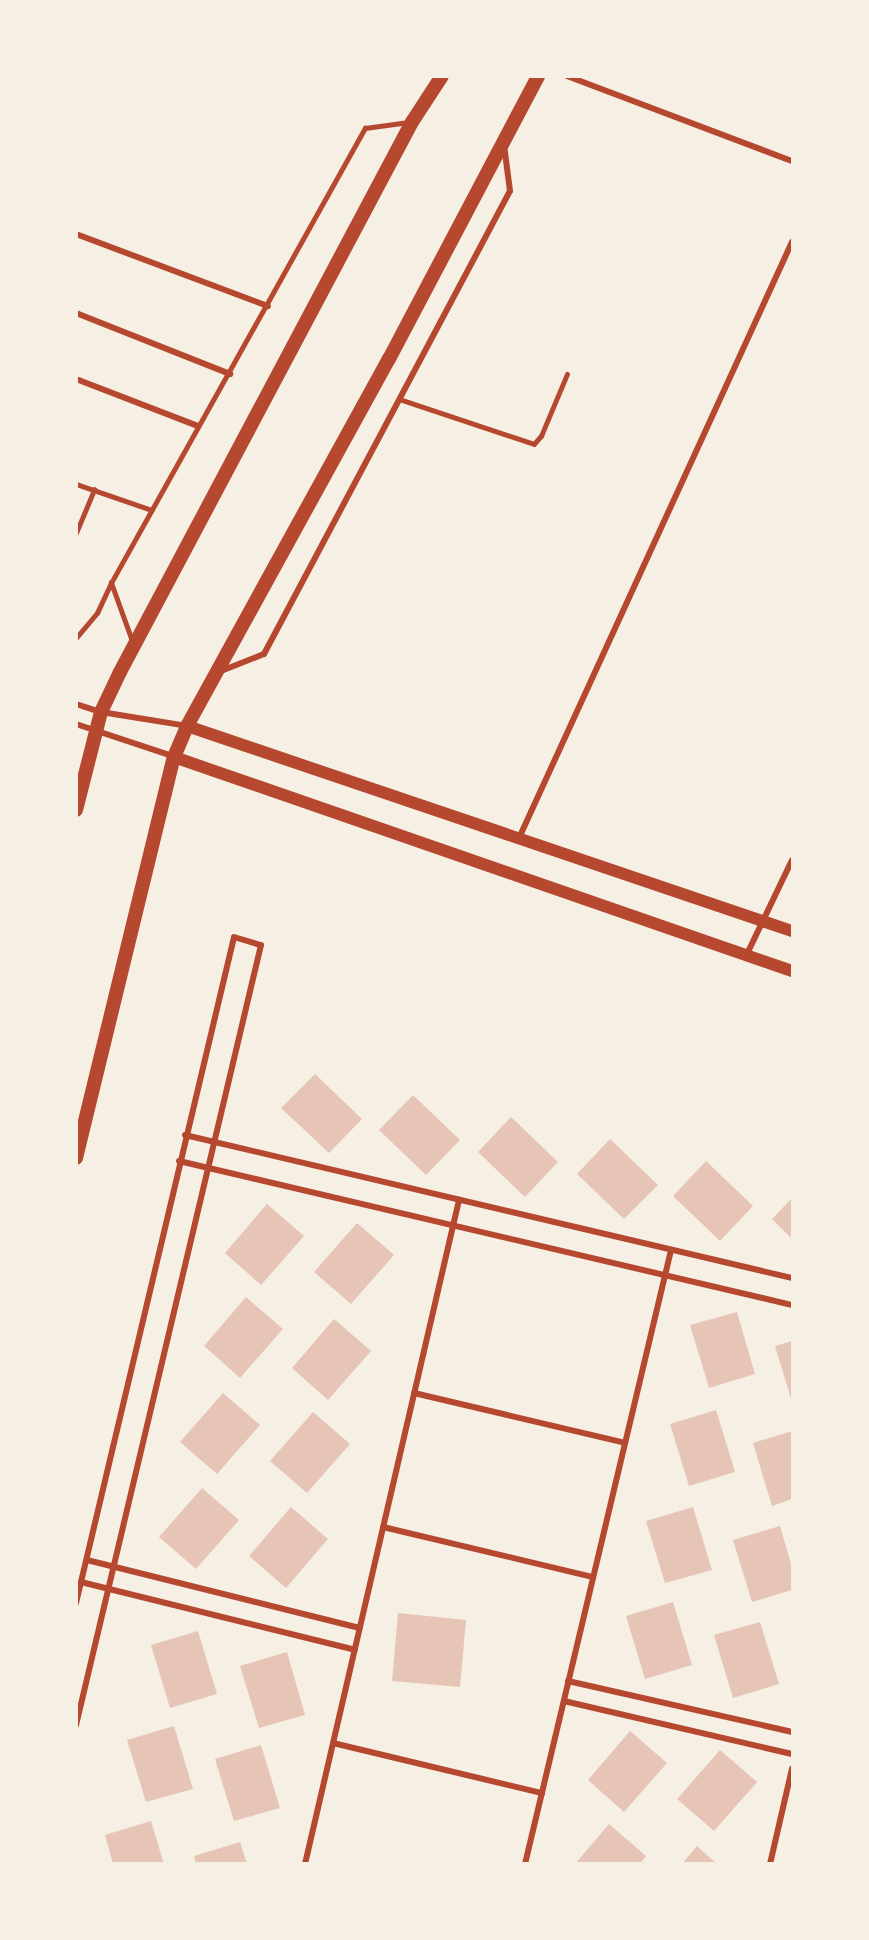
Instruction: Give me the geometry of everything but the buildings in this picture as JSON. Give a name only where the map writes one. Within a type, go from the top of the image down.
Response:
[{"type":"main road","points":[[76,810],[101,712],[134,645],[412,122],[442,76]]},
{"type":"main road","points":[[76,1158],[174,757],[187,726],[212,675],[389,359],[538,76]]},
{"type":"main road","points":[[187,726],[792,931]]},
{"type":"main road","points":[[174,757],[792,970]]},
{"type":"street","points":[[567,76],[792,161]]},
{"type":"street","points":[[212,675],[264,654],[510,190],[503,139]]},
{"type":"street","points":[[76,234],[268,306]]},
{"type":"street","points":[[519,838],[792,242]]},
{"type":"street","points":[[76,313],[230,374]]},
{"type":"street","points":[[76,379],[198,426]]},
{"type":"street","points":[[76,704],[101,712],[187,726]]},
{"type":"street","points":[[76,724],[174,757]]},
{"type":"street","points":[[747,954],[792,860]]},
{"type":"street","points":[[76,1603],[185,1135],[234,938],[261,945],[76,1725]]},
{"type":"street","points":[[185,1135],[792,1278]]},
{"type":"street","points":[[179,1161],[792,1305]]},
{"type":"street","points":[[305,1863],[459,1200]]},
{"type":"street","points":[[525,1863],[671,1250]]},
{"type":"street","points":[[414,1393],[625,1443]]},
{"type":"street","points":[[383,1527],[593,1577]]},
{"type":"street","points":[[87,1560],[360,1628]]},
{"type":"street","points":[[81,1582],[355,1650]]},
{"type":"street","points":[[568,1681],[792,1732]]},
{"type":"street","points":[[564,1701],[792,1754]]},
{"type":"street","points":[[333,1743],[542,1793]]},
{"type":"street","points":[[770,1863],[792,1769]]},
{"type":"lane","points":[[76,638],[97,613],[111,583],[268,306],[365,128],[412,122]]},
{"type":"lane","points":[[399,399],[534,444],[541,436],[567,374]]},
{"type":"lane","points":[[76,484],[152,510]]},
{"type":"lane","points":[[76,533],[94,490]]},
{"type":"lane","points":[[111,583],[134,645]]}]
